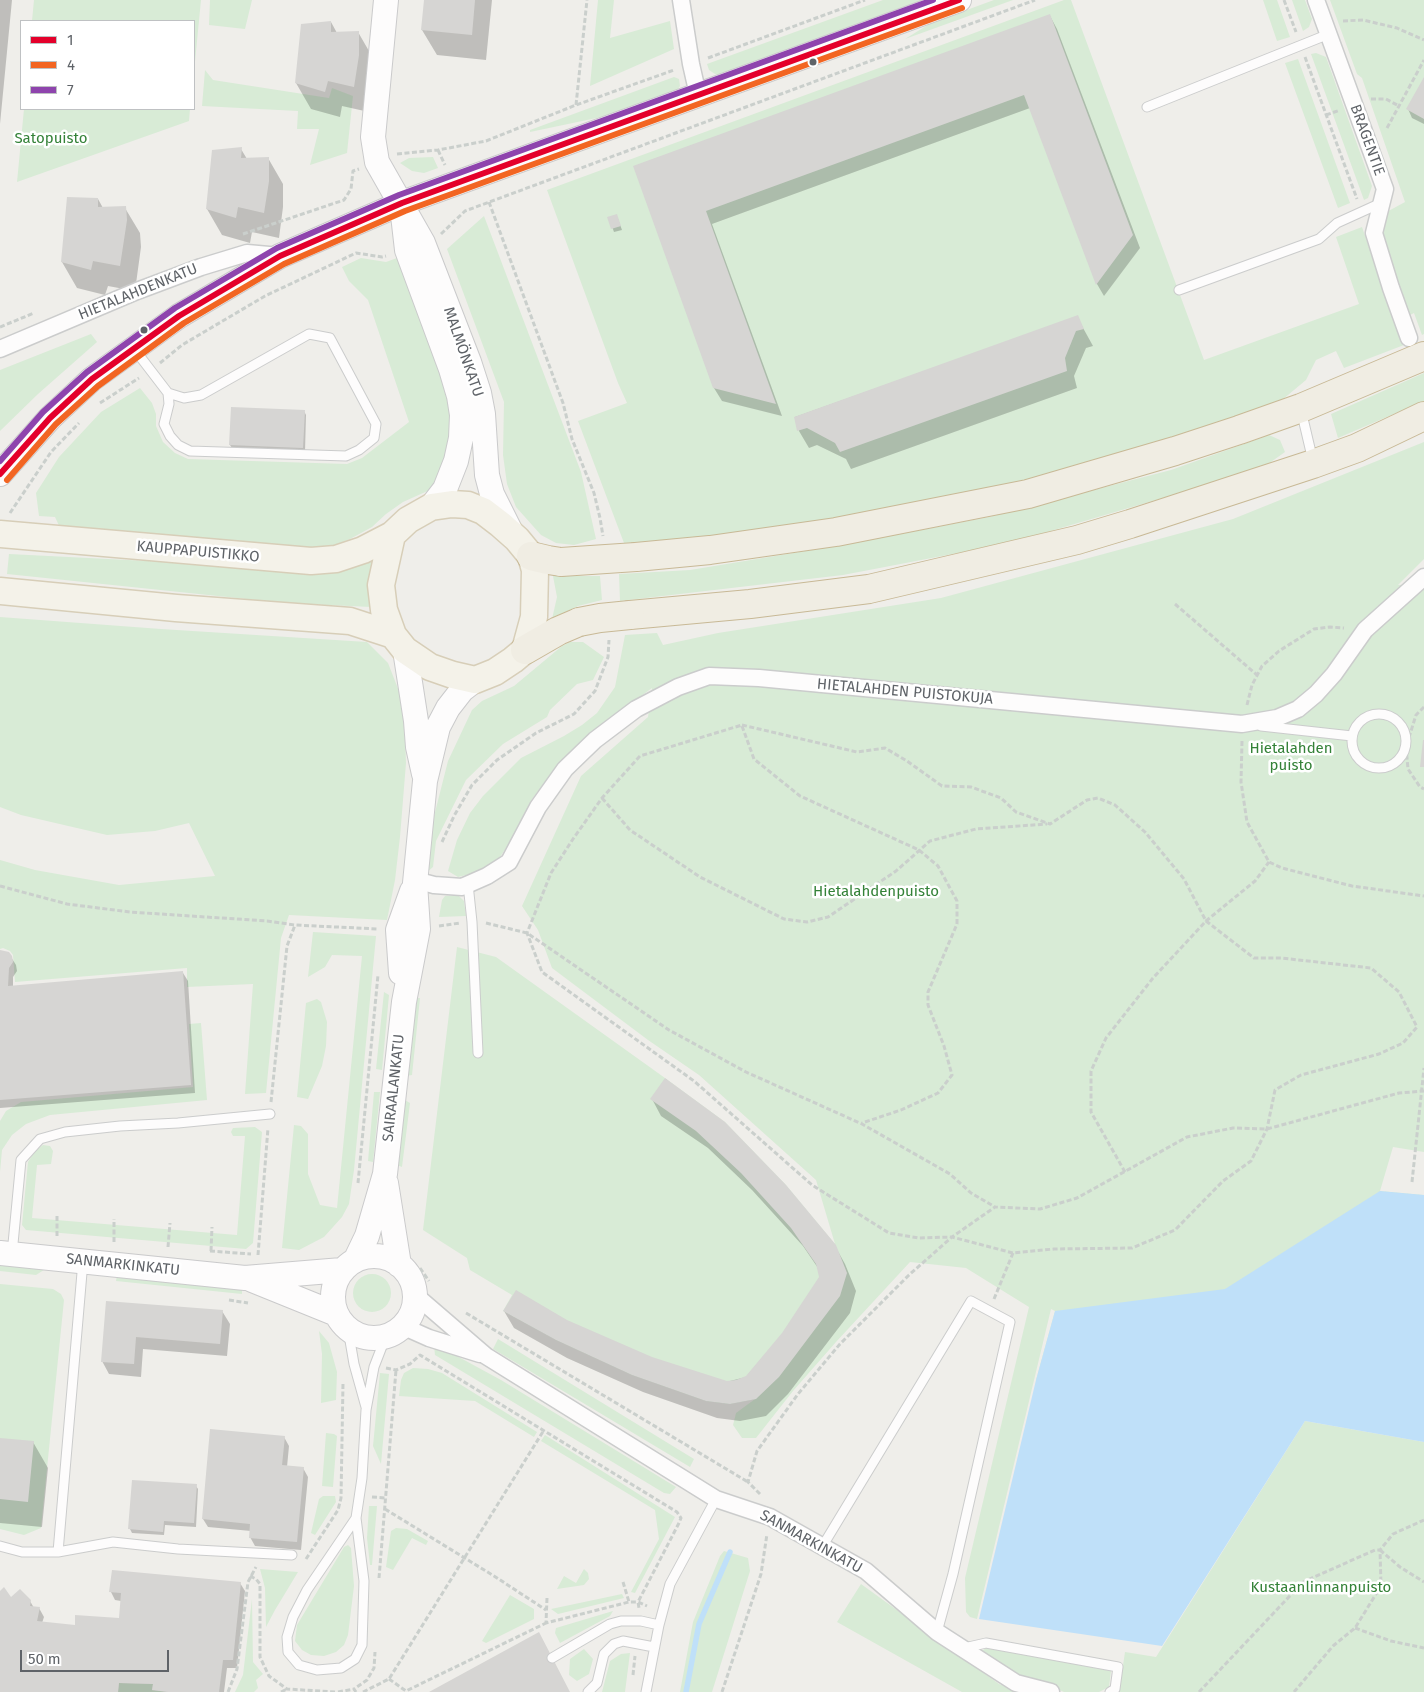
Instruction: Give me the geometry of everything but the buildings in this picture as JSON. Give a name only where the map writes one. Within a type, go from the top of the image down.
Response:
[{"type":"highway","points":[[531,556],[561,562],[710,550],[836,532],[1028,494],[1175,451],[1301,408],[1417,347]]},
{"type":"highway","points":[[525,650],[558,630],[579,622],[600,618],[750,604],[869,589],[1077,540],[1313,464],[1357,448],[1424,416]]},
{"type":"main road","name":"MALMÖNKATU","points":[[386,0],[373,137],[377,162],[402,203],[459,396],[462,415],[461,438],[456,461],[445,489],[431,507]]},
{"type":"main road","points":[[0,474],[50,418],[92,380],[178,316],[280,256],[402,203],[959,0]]},
{"type":"main road","name":"MALMÖNKATU","points":[[415,247],[469,362],[479,393],[485,430],[487,475],[492,494],[512,534]]},
{"type":"main road","points":[[2,591],[176,608],[350,621],[399,643],[430,667],[475,680],[495,672],[525,650],[534,617],[535,570],[531,556],[512,534],[483,511],[468,505],[452,504],[431,507],[408,520],[392,535],[381,585],[384,610],[399,643]]},
{"type":"main road","name":"KAUPPAPUISTIKKO","points":[[5,524],[35,537],[311,561],[336,559],[363,550],[392,535]]},
{"type":"main road","name":"SAIRAALANKATU","points":[[399,643],[412,686],[418,747],[425,781]]},
{"type":"main road","name":"SAIRAALANKATU","points":[[349,1265],[367,1236],[385,1174],[404,1002],[418,929],[415,882],[425,781],[438,727],[448,708],[462,690],[475,680]]},
{"type":"main road","name":"SAIRAALANKATU","points":[[385,1174],[409,1265]]},
{"type":"main road","name":"SANMARKINKATU","points":[[6,1253],[245,1278],[349,1265]]},
{"type":"main road","points":[[371,1256],[386,1258],[409,1265],[407,1273],[412,1283],[424,1290],[409,1317],[394,1331],[372,1338],[359,1335],[342,1322],[332,1299],[334,1284],[349,1265],[371,1256]]},
{"type":"main road","name":"SANMARKINKATU","points":[[245,1278],[342,1322]]},
{"type":"street","points":[[681,0],[691,64],[698,94]]},
{"type":"street","name":"BRAGENTIE","points":[[1316,0],[1385,189],[1374,233],[1391,288],[1417,347]]},
{"type":"street","name":"HIETALAHDENKATU","points":[[0,349],[108,303],[200,267],[247,253],[280,256]]},
{"type":"street","name":"HIETALAHDEN PUISTOKUJA","points":[[415,882],[462,887],[487,876],[509,862],[538,808],[565,769],[595,740],[636,709],[678,687],[709,676],[759,678],[1242,724],[1276,718],[1298,709],[1316,694],[1334,674],[1365,630],[1424,577]]},
{"type":"street","name":"SANMARKINKATU","points":[[424,1290],[486,1356]]},
{"type":"street","name":"SANMARKINKATU","points":[[394,1331],[429,1338],[486,1356],[716,1499],[770,1517],[866,1571],[937,1632],[1016,1683],[1051,1692]]},
{"type":"lane","points":[[1147,107],[1300,44],[1327,28]]},
{"type":"lane","points":[[1179,290],[1319,239],[1337,223],[1382,203]]},
{"type":"lane","points":[[134,348],[168,393],[169,404],[164,424],[170,436],[178,445],[190,451],[346,456],[359,450],[374,438],[376,424],[330,338],[309,334],[201,395],[184,398],[168,393]]},
{"type":"lane","points":[[1301,408],[1313,464]]},
{"type":"lane","points":[[1385,714],[1398,720],[1406,733],[1406,747],[1401,758],[1391,765],[1380,768],[1368,766],[1359,759],[1353,748],[1352,736],[1358,723],[1370,715],[1385,714]]},
{"type":"lane","points":[[1242,724],[1352,736]]},
{"type":"lane","points":[[468,884],[472,922],[478,1053]]},
{"type":"lane","points":[[6,1253],[21,1160],[40,1138],[65,1132],[120,1126],[178,1123],[270,1114]]},
{"type":"lane","points":[[58,1552],[83,1261]]},
{"type":"lane","points":[[822,1547],[970,1301],[1010,1322],[954,1574],[937,1632]]},
{"type":"lane","points":[[342,1322],[366,1410]]},
{"type":"lane","points":[[356,1518],[307,1590],[293,1617],[287,1637],[288,1652],[299,1665],[317,1670],[341,1668],[355,1659],[362,1645],[364,1582],[356,1518],[362,1478],[366,1410],[374,1367],[394,1331]]},
{"type":"lane","points":[[646,1692],[654,1647],[670,1584],[716,1499]]},
{"type":"lane","points":[[0,1546],[22,1552],[58,1552],[113,1542],[178,1549],[292,1555]]},
{"type":"lane","points":[[552,1658],[610,1624],[621,1621],[641,1621],[659,1625]]},
{"type":"lane","points":[[588,1692],[597,1684],[604,1654],[614,1644],[623,1642],[654,1647]]},
{"type":"lane","points":[[964,1648],[986,1643],[1118,1667],[1115,1689],[1110,1692]]},
{"type":"path","points":[[576,105],[587,0]]},
{"type":"path","points":[[237,236],[344,200],[351,189],[352,172],[399,153],[438,150],[486,141],[576,105],[865,0]]},
{"type":"path","points":[[96,406],[151,371],[182,345],[265,296],[356,253],[382,257],[415,247],[444,233],[465,211],[1035,0]]},
{"type":"path","points":[[1284,0],[1363,212]]},
{"type":"path","points":[[1327,28],[1362,20],[1397,28],[1424,40]]},
{"type":"path","points":[[1387,128],[1424,60]]},
{"type":"path","points":[[0,327],[42,310]]},
{"type":"path","points":[[5,524],[51,452],[83,419]]},
{"type":"path","points":[[1175,604],[1257,675]]},
{"type":"path","points":[[1365,630],[1330,627],[1314,629],[1279,651],[1262,666],[1252,685],[1242,724],[1241,782],[1247,822],[1269,862],[1282,868],[1352,886],[1424,896]]},
{"type":"path","points":[[1424,707],[1416,715],[1406,747],[1408,769],[1420,787],[1424,789]]},
{"type":"path","points":[[742,725],[754,759],[800,796],[919,850],[938,866],[957,901],[957,924],[928,992],[928,1005],[944,1046],[952,1076],[938,1094],[902,1110],[862,1124]]},
{"type":"path","points":[[602,798],[630,830],[700,877],[784,919],[807,922],[828,917],[896,871],[930,841],[976,829],[1050,824],[1087,800],[1098,798],[1115,805],[1145,832],[1184,879],[1206,921],[1254,958],[1290,959],[1371,968],[1399,992],[1416,1027],[1403,1043],[1379,1054],[1301,1075],[1275,1090],[1267,1129],[1251,1160],[1223,1181],[1175,1230],[1132,1248],[1054,1249],[1013,1253],[952,1237],[919,1238],[889,1233],[812,1185],[694,1081],[542,972],[527,933],[551,873],[602,798],[640,756],[742,725],[857,752],[884,748],[907,761],[942,786],[971,787],[986,792],[1001,798],[1016,812],[1050,824]]},
{"type":"path","points":[[1125,1172],[1091,1112],[1091,1071],[1106,1038],[1153,978],[1206,921],[1255,881],[1269,862]]},
{"type":"path","points":[[0,886],[66,904],[130,912],[267,920],[295,925],[287,946],[258,1255]]},
{"type":"path","points":[[522,930],[669,1030],[746,1072],[862,1124],[950,1174],[971,1193],[995,1207],[1040,1209],[1077,1198],[1187,1137],[1233,1128],[1267,1129],[1399,1093],[1423,1091]]},
{"type":"path","points":[[358,1187],[379,969]]},
{"type":"path","points":[[1412,1182],[1424,1068]]},
{"type":"path","points":[[748,1482],[757,1451],[798,1394],[840,1344],[909,1275],[952,1237],[995,1207]]},
{"type":"path","points":[[49,1237],[57,1238],[57,1216]]},
{"type":"path","points":[[114,1219],[114,1242],[123,1243]]},
{"type":"path","points":[[168,1247],[170,1223]]},
{"type":"path","points":[[211,1251],[212,1227]]},
{"type":"path","points":[[159,1246],[177,1248]]},
{"type":"path","points":[[203,1250],[267,1256]]},
{"type":"path","points":[[989,1311],[1013,1253]]},
{"type":"path","points":[[409,1265],[424,1290]]},
{"type":"path","points":[[223,1300],[252,1304]]},
{"type":"path","points":[[459,1308],[748,1482],[766,1499],[770,1517],[760,1574],[722,1692]]},
{"type":"path","points":[[374,1367],[396,1370],[410,1364],[420,1355],[677,1512],[680,1518],[638,1602],[641,1621]]},
{"type":"path","points":[[300,1562],[306,1559],[338,1510],[341,1495],[343,1362],[354,1364]]},
{"type":"path","points":[[379,1579],[396,1370]]},
{"type":"path","points":[[363,1692],[389,1679],[544,1430]]},
{"type":"path","points":[[385,1509],[546,1610]]},
{"type":"path","points":[[1294,1692],[1333,1646],[1355,1628],[1381,1586],[1380,1550],[1392,1534],[1424,1520]]},
{"type":"path","points":[[1199,1692],[1302,1582],[1375,1550],[1380,1550],[1400,1567],[1424,1582]]},
{"type":"path","points":[[228,1692],[237,1669],[248,1582],[254,1568],[263,1566]]},
{"type":"path","points":[[623,1582],[629,1602]]},
{"type":"path","points":[[389,1679],[406,1691],[546,1622]]},
{"type":"path","points":[[1355,1628],[1391,1641],[1424,1648]]},
{"type":"path","points":[[633,1679],[636,1643]]},
{"type":"path","points":[[338,1692],[355,1691],[367,1680],[374,1668],[376,1650]]},
{"type":"path","points":[[280,1692],[286,1688]]},
{"type":"green space","points":[[34,0],[201,0],[195,62],[195,20],[32,20]]},
{"type":"green space","points":[[210,0],[252,0],[245,29],[209,25]]},
{"type":"green space","points":[[598,0],[614,0],[610,38],[670,21],[674,49],[590,86]]},
{"type":"green space","points":[[883,0],[929,0],[722,76],[709,70],[707,64]]},
{"type":"green space","points":[[994,0],[1013,0],[905,39],[931,23]]},
{"type":"green space","points":[[1064,0],[1071,0],[1204,360],[1359,304],[1336,237],[1362,227],[1386,297],[1397,286],[1380,224],[1383,214],[1405,202],[1362,78],[1357,74],[1330,0],[1424,0],[1424,334],[1422,335],[1414,313],[1394,323],[1404,345],[1344,368],[1336,351],[1316,360],[1306,380],[1282,400],[1189,434],[1044,476],[896,509],[803,524],[676,541],[624,543],[578,421],[627,403],[547,190]]},
{"type":"green space","points":[[1263,0],[1277,0],[1290,37],[1277,41]]},
{"type":"green space","points":[[1292,0],[1305,0],[1312,19],[1309,27],[1303,31]]},
{"type":"green space","points":[[1316,53],[1326,57],[1372,186],[1368,198],[1364,200],[1311,54]]},
{"type":"green space","points":[[1298,59],[1350,203],[1338,208],[1285,63]]},
{"type":"green space","points":[[205,70],[213,80],[329,98],[332,88],[353,96],[347,153],[310,165],[319,129],[297,129],[298,111],[202,106]]},
{"type":"green space","points":[[674,77],[679,79],[680,86],[675,93],[606,116],[530,132],[530,130]]},
{"type":"green space","name":"Satopuisto","points":[[24,110],[190,110],[189,121],[17,182]]},
{"type":"green space","points":[[433,157],[438,168],[424,173],[412,171],[400,163],[409,158]]},
{"type":"green space","points":[[484,216],[581,472],[596,539],[574,545],[556,543],[541,535],[516,507],[507,484],[503,455],[504,402],[447,249]]},
{"type":"green space","points":[[361,258],[386,262],[397,258],[445,371],[453,398],[449,458],[432,489],[403,502],[372,527],[350,539],[311,554],[62,532],[55,517],[39,516],[36,493],[59,457],[101,412],[140,388],[152,403],[156,414],[156,426],[163,442],[175,453],[188,459],[347,464],[362,458],[409,422],[368,300],[349,281],[342,267]]},
{"type":"green space","points":[[91,334],[97,342],[38,394],[0,431],[0,370]]},
{"type":"green space","points":[[1424,373],[1424,401],[1338,438],[1331,414]]},
{"type":"green space","points":[[1269,435],[1280,440],[1285,452],[1261,469],[1010,543],[843,575],[620,601],[619,574],[690,570],[848,544],[989,517],[1171,470]]},
{"type":"green space","name":"Hietalahdenpuisto","points":[[1424,442],[1424,559],[1398,585],[1424,584],[1424,1152],[1393,1147],[1380,1191],[1424,1195],[1036,1380],[1055,1311],[1051,1309],[977,1619],[970,1617],[966,1612],[965,1578],[1029,1307],[966,1268],[910,1262],[793,1391],[756,1438],[742,1438],[733,1425],[736,1413],[755,1399],[730,1404],[706,1401],[632,1375],[556,1340],[503,1311],[512,1295],[470,1270],[467,1258],[423,1230],[457,947],[496,957],[725,1122],[786,1185],[835,1244],[816,1180],[699,1075],[648,1040],[552,968],[538,930],[522,906],[581,776],[648,717],[652,688],[585,738],[558,765],[532,799],[508,845],[496,863],[483,871],[458,877],[448,871],[457,840],[470,813],[483,796],[521,758],[564,736],[597,713],[615,687],[625,635],[657,633],[663,645],[718,633],[941,598],[1233,519]]},
{"type":"green space","points":[[9,554],[327,570],[374,559],[371,607],[285,603],[7,574]]},
{"type":"green space","points":[[553,576],[600,576],[602,600],[578,606],[552,619],[557,597]]},
{"type":"green space","points":[[0,617],[367,642],[388,663],[404,704],[406,763],[395,880],[387,920],[289,915],[281,938],[266,1093],[245,1094],[253,984],[187,987],[187,968],[15,982],[13,955],[10,951],[3,948],[0,949],[0,860],[35,870],[119,885],[215,876],[189,823],[155,831],[107,835],[21,815],[0,807]]},
{"type":"green space","points":[[570,642],[583,642],[604,657],[593,680],[577,684],[550,710],[547,717],[503,744],[466,780],[436,841],[433,867],[426,873],[430,832],[448,761],[472,710],[482,701],[514,686],[562,646]]},
{"type":"green space","points":[[458,895],[464,901],[466,916],[439,917],[442,900],[445,896]]},
{"type":"green space","points":[[313,932],[376,936],[354,1170],[349,1204],[342,1217],[324,1237],[299,1250],[282,1248],[294,1125],[301,1126],[308,1134],[308,1174],[320,1205],[337,1208],[362,956],[332,955],[325,967],[308,977]]},
{"type":"green space","points":[[384,992],[389,995],[382,1070],[376,1069]]},
{"type":"green space","points":[[414,998],[420,998],[412,1075],[406,1076]]},
{"type":"green space","points":[[317,999],[321,1002],[327,1022],[326,1046],[322,1066],[308,1099],[297,1097],[306,1003]]},
{"type":"green space","points":[[201,1023],[207,1100],[50,1115],[26,1124],[12,1135],[2,1150],[0,1172],[0,1121],[6,1111],[21,1102],[193,1087],[189,1024]]},
{"type":"green space","points":[[374,1092],[380,1092],[373,1162],[368,1161]]},
{"type":"green space","points":[[403,1099],[410,1103],[402,1167],[397,1165]]},
{"type":"green space","points":[[255,1127],[262,1132],[253,1243],[246,1249],[26,1230],[22,1225],[28,1162],[34,1152],[43,1145],[50,1146],[53,1151],[51,1164],[37,1165],[32,1218],[237,1235],[245,1136],[233,1136],[231,1132],[233,1128]]},
{"type":"green space","points":[[0,1264],[47,1268],[36,1275],[0,1271]]},
{"type":"green space","points":[[372,1274],[386,1279],[391,1293],[386,1307],[372,1312],[358,1307],[353,1293],[358,1279]]},
{"type":"green space","points":[[117,1275],[242,1287],[242,1294],[116,1281]]},
{"type":"green space","points":[[0,1284],[53,1289],[61,1294],[64,1300],[41,1528],[24,1535],[0,1529]]},
{"type":"green space","points":[[319,1331],[329,1343],[337,1372],[336,1400],[321,1403],[322,1354]]},
{"type":"green space","points":[[498,1339],[694,1459],[690,1467],[493,1349]]},
{"type":"green space","points":[[434,1345],[501,1380],[676,1487],[670,1494],[664,1493],[435,1355]]},
{"type":"green space","points":[[413,1368],[428,1369],[442,1373],[537,1432],[534,1437],[475,1401],[399,1396],[404,1373]]},
{"type":"green space","points":[[380,1373],[389,1374],[381,1464],[373,1446]]},
{"type":"green space","name":"Kustaanlinnanpuisto","points":[[1305,1421],[1424,1442],[1424,1692],[1119,1692],[1125,1652],[1156,1657]]},
{"type":"green space","points":[[326,1433],[337,1436],[333,1487],[322,1486]]},
{"type":"green space","points":[[545,1435],[675,1517],[635,1593],[631,1592],[659,1539],[655,1510],[541,1441]]},
{"type":"green space","points":[[323,1496],[335,1496],[336,1502],[315,1535],[311,1533],[319,1499]]},
{"type":"green space","points":[[369,1506],[377,1506],[372,1565],[370,1565],[367,1538]]},
{"type":"green space","points":[[396,1528],[407,1529],[428,1541],[426,1545],[412,1538],[393,1570],[386,1567],[391,1531]]},
{"type":"green space","points":[[348,1545],[351,1548],[354,1586],[348,1635],[344,1645],[336,1652],[324,1656],[311,1655],[302,1650],[295,1641],[297,1625],[344,1547]]},
{"type":"green space","points":[[724,1551],[748,1558],[750,1571],[712,1692],[680,1692],[693,1622],[720,1556]]},
{"type":"green space","points":[[260,1569],[298,1572],[266,1627],[265,1588]]},
{"type":"green space","points":[[584,1569],[588,1573],[589,1579],[584,1585],[557,1589],[564,1576],[576,1583]]},
{"type":"green space","points":[[861,1584],[999,1684],[1019,1692],[962,1692],[837,1622]]},
{"type":"green space","points":[[622,1594],[624,1598],[558,1614],[551,1609]]},
{"type":"green space","points":[[510,1595],[534,1609],[534,1619],[486,1643],[482,1641]]},
{"type":"green space","points":[[252,1599],[253,1662],[263,1674],[256,1680],[258,1688],[254,1692],[235,1692],[243,1675]]},
{"type":"green space","points":[[613,1611],[610,1616],[560,1643],[555,1633],[556,1628]]},
{"type":"green space","points":[[987,1647],[1111,1671],[1109,1687],[1099,1692],[1064,1692],[1049,1685],[1015,1676],[982,1651]]},
{"type":"green space","points":[[584,1649],[593,1659],[589,1674],[577,1681],[569,1675],[570,1659]]},
{"type":"green space","points":[[630,1653],[625,1692],[602,1692],[610,1661],[621,1654]]},
{"type":"green space","points":[[119,1683],[153,1684],[152,1690],[168,1692],[118,1692]]},
{"type":"water","points":[[1380,1191],[1424,1195],[1424,1442],[1305,1421],[1162,1646],[979,1619],[1036,1380],[1055,1311],[1225,1289]]},
{"type":"waterway","points":[[686,1692],[699,1624],[730,1552]]},
{"type":"transit line","name":"7","points":[[0,461],[43,412],[87,372],[175,308],[277,248],[399,195],[933,0]]},
{"type":"transit line","name":"1","points":[[0,474],[50,418],[92,379],[179,316],[280,256],[402,203],[959,0]]},
{"type":"transit line","name":"4","points":[[7,480],[56,424],[98,386],[184,323],[284,264],[405,211],[962,8]]},
{"type":"park label","name":"Hietalahden puisto","points":[[1291,758]]}]
